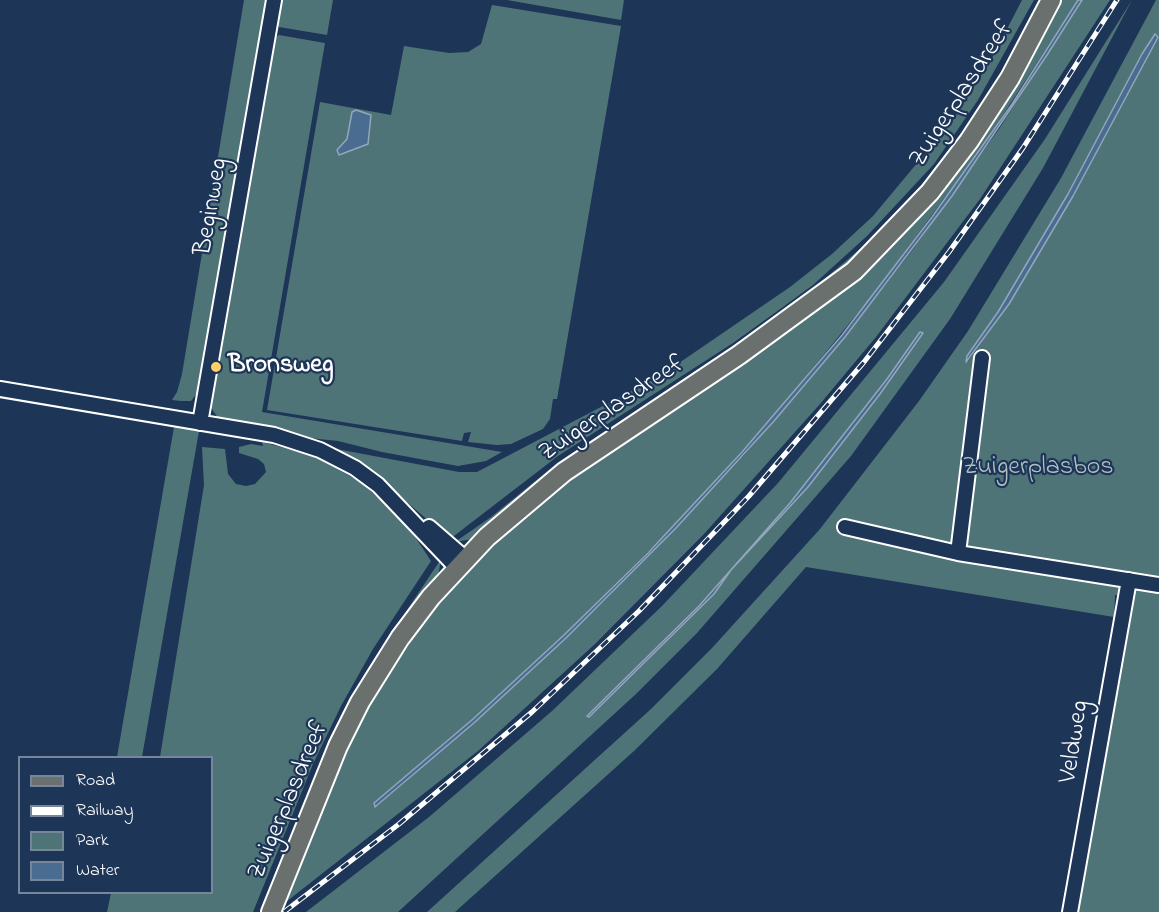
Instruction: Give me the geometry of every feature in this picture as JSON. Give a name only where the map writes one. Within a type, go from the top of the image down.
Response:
[{"type":"main road","name":"Zuigerplasdreef","points":[[271,912],[338,746],[360,702],[400,638],[462,563],[502,523],[564,472],[740,355],[854,271],[930,192],[969,141],[1010,78],[1051,0]]},
{"type":"street","name":"Beginweg","points":[[200,423],[274,0]]},
{"type":"street","points":[[958,553],[982,358]]},
{"type":"street","points":[[0,389],[274,435],[320,450],[355,468],[405,511],[419,518],[462,563]]},
{"type":"street","points":[[846,526],[958,553],[1159,585]]},
{"type":"street","name":"Veldweg","points":[[1070,912],[1129,580]]},
{"type":"green space","points":[[244,0],[268,0],[202,387],[191,401],[172,400],[182,374]]},
{"type":"green space","points":[[276,0],[333,0],[327,35],[276,25]]},
{"type":"green space","points":[[507,0],[624,0],[621,20]]},
{"type":"green space","points":[[1022,0],[1034,0],[978,100],[934,164],[867,236],[813,285],[776,312],[733,343],[558,456],[450,539],[382,481],[326,447],[459,472],[477,472],[660,376],[790,287],[832,254],[873,216],[953,120],[992,58]]},
{"type":"green space","points":[[1040,0],[1044,0],[1011,65],[967,133],[920,194],[862,255],[807,302],[753,341],[550,474],[473,539],[455,542],[491,517],[560,461],[776,320],[866,244],[919,188],[956,141],[1007,64]]},
{"type":"green space","points":[[1057,0],[1078,0],[980,150],[875,292],[771,419],[674,526],[564,635],[473,719],[373,805],[377,806],[520,681],[605,600],[745,454],[845,337],[914,248],[999,129],[1082,0],[1110,0],[980,199],[876,337],[820,404],[704,534],[595,644],[478,751],[286,902],[284,899],[330,778],[368,705],[435,606],[466,571],[531,506],[911,221]]},
{"type":"green space","points":[[1132,0],[1043,168],[950,319],[851,456],[697,633],[636,694],[398,912],[306,912],[429,817],[552,711],[662,606],[778,483],[944,282],[1045,139]]},
{"type":"green space","name":"Zuigerplasbos","points":[[1156,0],[1159,0],[1159,912],[1075,912],[1125,596],[1115,595],[1114,617],[806,567],[717,669],[634,751],[455,912],[427,912],[651,709],[712,648],[820,529],[919,401],[968,331],[1061,178]],"holes":[[[1156,41],[1073,196],[1009,304],[968,361],[967,356],[998,312],[1068,194],[1142,54]]]},
{"type":"green space","points":[[492,5],[621,26],[557,399],[553,399],[550,419],[543,429],[511,444],[497,445],[468,442],[471,432],[464,433],[462,441],[267,410],[320,102],[391,115],[404,46],[449,53],[468,52],[481,44]]},
{"type":"green space","points":[[279,35],[325,43],[262,412],[502,452],[486,461],[458,466],[338,441],[300,437],[218,418],[210,406],[269,42]]},
{"type":"green space","points":[[174,427],[199,431],[142,756],[117,756]]},
{"type":"green space","points":[[262,442],[311,455],[361,482],[408,526],[431,561],[373,649],[341,706],[313,764],[253,912],[107,912],[111,894],[213,894],[213,756],[160,756],[204,485],[202,447],[225,449],[228,474],[236,484],[246,486],[255,484],[266,472],[264,464],[258,459],[239,453],[239,447],[251,444],[263,446]]},
{"type":"green space","points":[[441,559],[438,577],[305,813],[301,812],[337,727],[365,673]]},
{"type":"water","points":[[1078,0],[1082,0],[952,196],[845,337],[774,421],[676,528],[566,638],[475,722],[375,807],[374,803],[473,719],[564,635],[648,553],[742,452],[842,335],[932,217],[1012,104]]},
{"type":"water","points":[[1155,34],[1158,37],[1156,41],[1073,196],[1009,304],[966,362],[967,356],[998,312],[1068,194],[1142,54]]},
{"type":"water","points":[[356,110],[371,115],[368,144],[339,155],[337,150],[347,139],[352,112]]},
{"type":"water","points":[[920,332],[923,333],[880,394],[808,487],[731,570],[714,594],[589,717],[587,716],[699,606],[790,503],[887,379]]},
{"type":"railway","points":[[284,912],[399,824],[532,712],[639,611],[749,496],[864,362],[949,252],[1023,148],[1117,0]]},
{"type":"place","name":"Bronsweg","points":[[216,367]]}]
